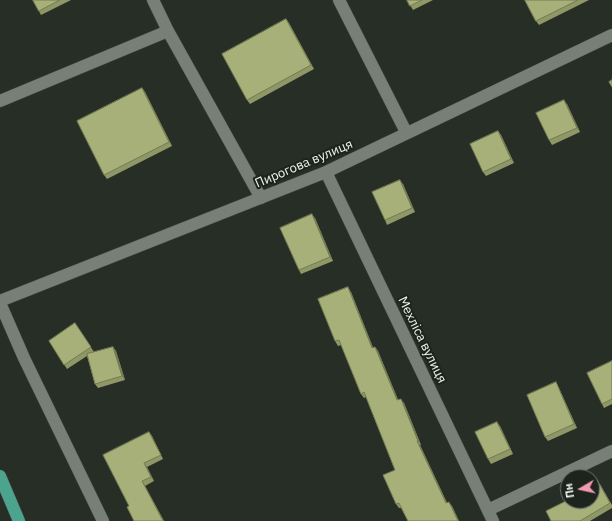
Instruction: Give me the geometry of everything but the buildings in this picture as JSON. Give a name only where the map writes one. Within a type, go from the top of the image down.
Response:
[{"type":"main road","points":[[0,476],[20,521]]},
{"type":"street","points":[[153,0],[168,32],[261,198]]},
{"type":"street","points":[[339,0],[406,132]]},
{"type":"street","points":[[0,101],[168,32]]},
{"type":"street","name":"Пирогова вулиця","points":[[0,302],[326,172],[406,132],[612,35]]},
{"type":"street","name":"Мехліса вулиця","points":[[326,172],[491,516]]},
{"type":"street","points":[[0,302],[24,358],[103,521]]},
{"type":"street","points":[[491,516],[612,451]]}]
